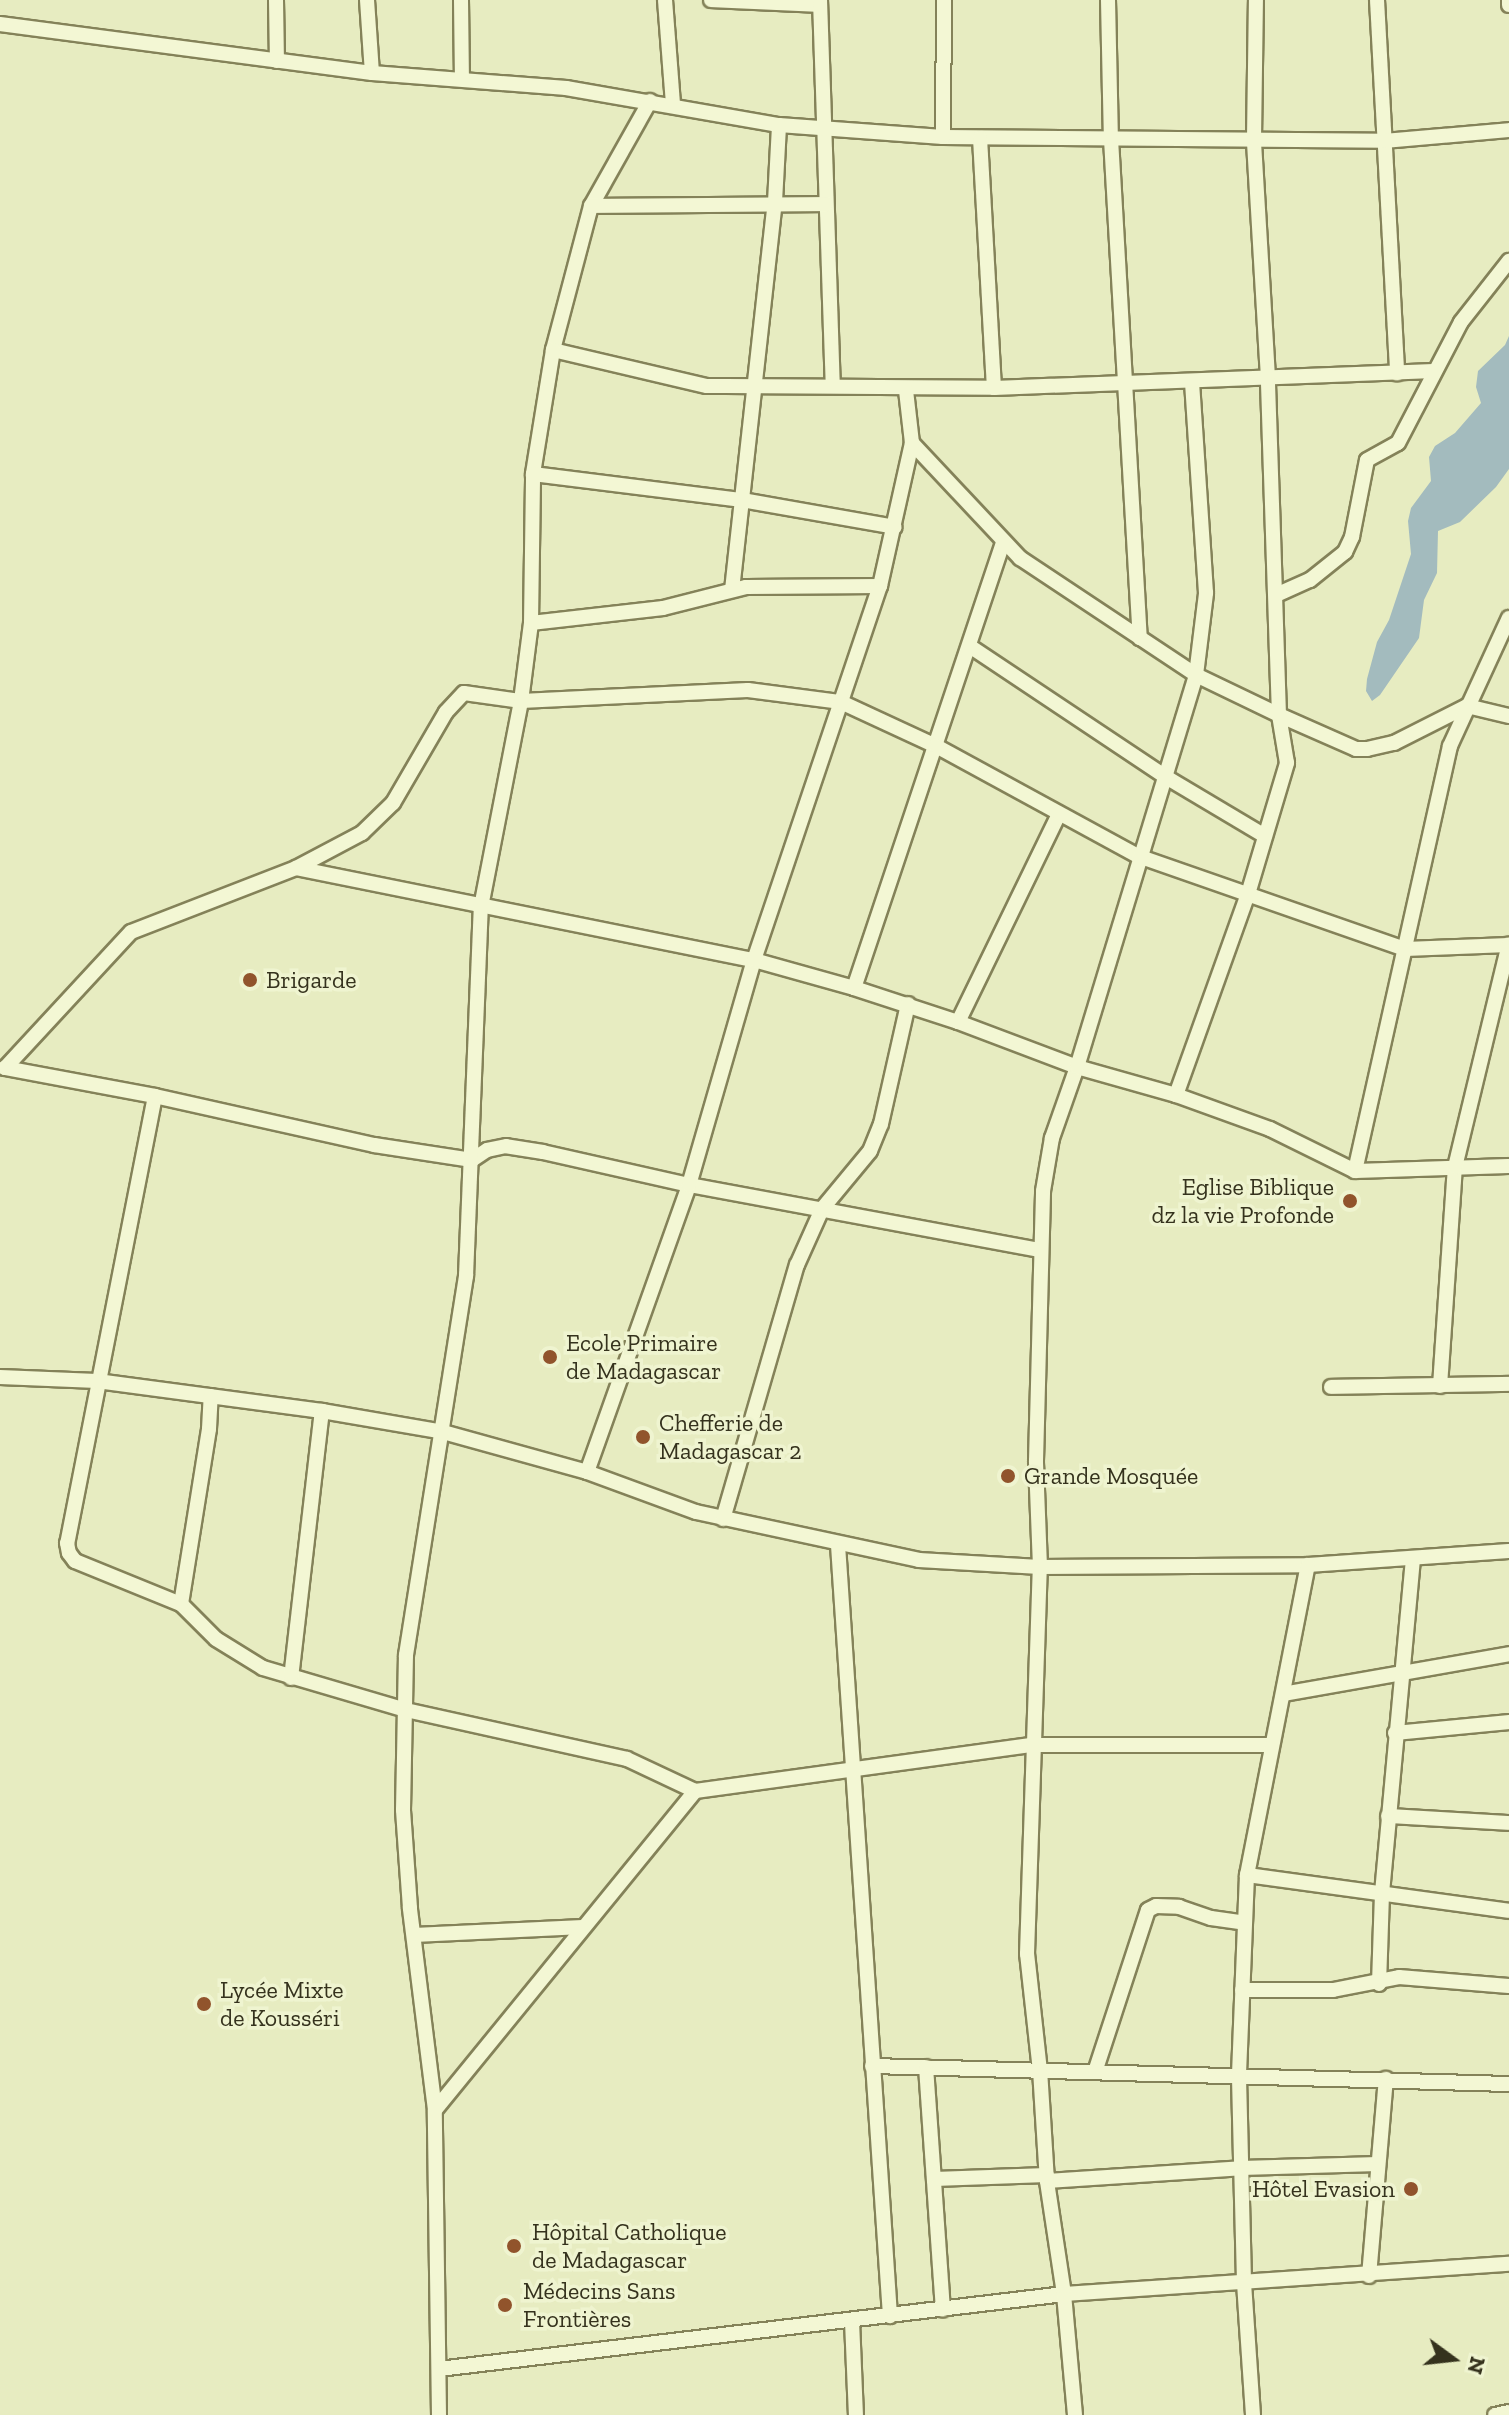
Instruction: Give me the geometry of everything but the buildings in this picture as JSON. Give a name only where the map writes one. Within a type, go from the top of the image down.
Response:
[{"type":"street","points":[[276,0],[277,61]]},
{"type":"street","points":[[367,0],[372,73]]},
{"type":"street","points":[[461,0],[462,79]]},
{"type":"street","points":[[665,0],[673,105]]},
{"type":"street","points":[[711,0],[820,3],[833,385]]},
{"type":"street","points":[[943,137],[944,0]]},
{"type":"street","points":[[1108,0],[1111,139],[1140,638]]},
{"type":"street","points":[[1176,1095],[1248,894],[1287,763],[1279,715],[1268,378],[1254,139],[1256,0]]},
{"type":"street","points":[[1377,0],[1397,373]]},
{"type":"street","points":[[0,24],[372,73],[566,88],[779,125],[943,137],[1384,141],[1509,130]]},
{"type":"street","points":[[439,2415],[435,2110],[403,1810],[406,1655],[412,1599],[443,1432],[466,1276],[481,907],[521,701],[531,623],[533,474],[553,350],[591,206],[650,101]]},
{"type":"street","points":[[732,590],[757,384],[775,202],[779,125]]},
{"type":"street","points":[[980,138],[994,388]]},
{"type":"street","points":[[591,206],[775,202],[826,204]]},
{"type":"street","points":[[1276,595],[1310,580],[1345,552],[1352,537],[1367,460],[1398,443],[1461,322],[1509,261]]},
{"type":"street","points":[[553,350],[707,386],[833,385],[906,390],[1127,385],[1434,371]]},
{"type":"street","points":[[1075,2415],[1064,2294],[1047,2178],[1040,2071],[1027,1954],[1040,1567],[1036,1461],[1043,1191],[1052,1138],[1077,1067],[1138,856],[1166,777],[1196,675],[1206,593],[1192,381]]},
{"type":"street","points":[[587,1472],[689,1185],[754,960],[880,586],[912,443],[906,390]]},
{"type":"street","points":[[912,443],[1003,543],[1196,675],[1279,715],[1356,749],[1394,743],[1467,706],[1509,716]]},
{"type":"street","points":[[533,474],[742,500],[895,527]]},
{"type":"street","points":[[854,988],[971,647],[1003,543]]},
{"type":"street","points":[[531,623],[663,608],[746,587],[880,586]]},
{"type":"street","points":[[1355,1171],[1450,746],[1509,618]]},
{"type":"street","points":[[971,647],[1166,777],[1265,836]]},
{"type":"street","points":[[2,1072],[131,932],[296,868],[362,833],[393,803],[455,700],[464,693],[521,701],[634,698],[719,689],[841,702],[936,746],[1058,816],[1138,856],[1405,949],[1509,945],[1455,1167],[1440,1386]]},
{"type":"street","points":[[958,1022],[1058,816]]},
{"type":"street","points":[[296,868],[754,960],[854,988],[908,1004],[1077,1067],[1176,1095],[1270,1129],[1355,1171],[1509,1166]]},
{"type":"street","points":[[723,1519],[797,1265],[822,1209],[870,1151],[881,1124],[908,1004]]},
{"type":"street","points":[[2,1072],[155,1096],[374,1145],[472,1160],[487,1150],[506,1146],[689,1185],[1040,1250]]},
{"type":"street","points":[[155,1096],[67,1543],[75,1561],[181,1604],[216,1639],[263,1668],[406,1710],[627,1759],[695,1791],[1033,1745],[1271,1745]]},
{"type":"street","points":[[0,1377],[97,1381],[322,1411],[443,1432],[587,1472],[723,1519],[919,1560],[1040,1567],[1308,1565],[1509,1551]]},
{"type":"street","points":[[1331,1387],[1509,1384]]},
{"type":"street","points":[[181,1604],[209,1429],[211,1396]]},
{"type":"street","points":[[291,1678],[322,1411]]},
{"type":"street","points":[[838,1545],[890,2316]]},
{"type":"street","points":[[1379,1984],[1388,1816],[1413,1558]]},
{"type":"street","points":[[1253,2415],[1244,2282],[1239,2074],[1247,1875],[1308,1565]]},
{"type":"street","points":[[1283,1694],[1509,1654]]},
{"type":"street","points":[[1395,1733],[1509,1722]]},
{"type":"street","points":[[435,2110],[695,1791]]},
{"type":"street","points":[[1388,1816],[1509,1823]]},
{"type":"street","points":[[1247,1875],[1509,1911]]},
{"type":"street","points":[[1095,2072],[1148,1910],[1156,1906],[1179,1907],[1211,1918],[1245,1923]]},
{"type":"street","points":[[414,1935],[583,1927]]},
{"type":"street","points":[[1242,1990],[1333,1990],[1379,1984],[1399,1977],[1509,1986]]},
{"type":"street","points":[[872,2066],[1509,2084]]},
{"type":"street","points":[[926,2067],[943,2309]]},
{"type":"street","points":[[1369,2276],[1386,2079]]},
{"type":"street","points":[[934,2179],[1047,2178],[1378,2164]]},
{"type":"street","points":[[439,2369],[1064,2294],[1369,2276],[1509,2264]]},
{"type":"street","points":[[852,2321],[856,2415]]},
{"type":"street","points":[[1495,2415],[1509,2412]]},
{"type":"water","points":[[1509,336],[1509,469],[1496,487],[1460,522],[1438,531],[1437,573],[1424,600],[1419,638],[1380,695],[1372,701],[1366,691],[1367,679],[1377,642],[1389,620],[1411,554],[1408,521],[1411,508],[1431,481],[1429,457],[1435,446],[1455,433],[1481,403],[1476,387],[1478,371],[1505,345]]},
{"type":"place","name":"Brigarde","points":[[250,980]]},
{"type":"place","name":"Eglise Biblique dz la vie Profonde","points":[[1350,1201]]},
{"type":"place","name":"Ecole Primaire de Madagascar","points":[[550,1357]]},
{"type":"place","name":"Chefferie de Madagascar 2","points":[[643,1437]]},
{"type":"place","name":"Grande Mosquée","points":[[1008,1476]]},
{"type":"place","name":"Lycée Mixte de Kousséri","points":[[204,2004]]},
{"type":"place","name":"Hôtel Evasion","points":[[1411,2189]]},
{"type":"place","name":"Hôpital Catholique de Madagascar","points":[[514,2246]]},
{"type":"place","name":"Médecins Sans Frontières","points":[[505,2305]]}]
